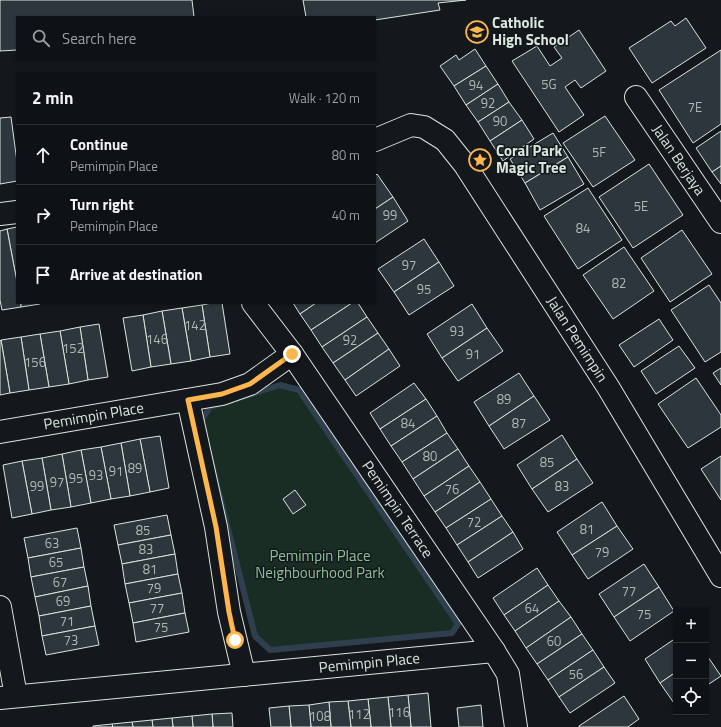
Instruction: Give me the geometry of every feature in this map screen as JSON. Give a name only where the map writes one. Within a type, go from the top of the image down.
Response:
[{"type":"street","name":"Jalan Berjaya","points":[[636,96],[721,222]]},
{"type":"street","name":"Jalan Pemimpin","points":[[376,140],[411,125],[424,127],[445,140],[465,165],[608,387],[721,576]]},
{"type":"street","points":[[0,214],[16,212]]},
{"type":"street","name":"Pemimpin Terrace","points":[[254,304],[292,354],[494,651],[508,674],[516,727]]},
{"type":"street","name":"Pemimpin Place","points":[[0,432],[222,394],[250,384],[292,354]]},
{"type":"street","points":[[188,400],[216,527],[229,612],[244,675]]},
{"type":"street","name":"Pemimpin Place","points":[[0,607],[8,697],[494,651]]},
{"type":"green space","name":"Pemimpin Place Neighbourhood Park","points":[[280,385],[299,390],[458,624],[452,633],[270,650],[255,636],[201,421],[210,407]]},
{"type":"building","points":[[0,0],[192,0],[194,16],[16,16],[16,50],[0,51]]},
{"type":"building","points":[[303,0],[466,0],[438,3],[440,10],[376,20],[376,16],[306,16]]},
{"type":"building","points":[[686,18],[706,48],[652,83],[629,48],[671,21],[675,26]]},
{"type":"building","points":[[579,30],[606,71],[581,88],[575,80],[565,87],[584,115],[559,132],[512,61],[537,46],[550,66],[562,58],[554,47]]},
{"type":"building","points":[[475,49],[486,66],[454,86],[440,66],[456,55],[459,60]]},
{"type":"building","points":[[721,50],[721,124],[693,143],[659,90]]},
{"type":"building","points":[[486,66],[498,84],[466,105],[454,86]]},
{"type":"building","points":[[498,84],[509,102],[478,122],[466,105]]},
{"type":"building","points":[[509,102],[522,120],[490,141],[478,122]]},
{"type":"building","points":[[605,116],[635,160],[593,187],[563,143]]},
{"type":"building","points":[[11,117],[16,154],[16,181],[0,184],[0,118]]},
{"type":"building","points":[[522,120],[534,139],[503,161],[490,141]]},
{"type":"building","points":[[721,131],[721,166],[712,172],[696,148]]},
{"type":"building","points":[[553,133],[568,157],[525,183],[510,159]]},
{"type":"building","points":[[568,157],[584,184],[540,210],[525,183]]},
{"type":"building","points":[[649,164],[683,215],[633,248],[599,197]]},
{"type":"building","points":[[721,166],[721,184],[712,172]]},
{"type":"building","points":[[377,174],[393,197],[376,208]]},
{"type":"building","points":[[588,188],[622,240],[578,269],[544,216]]},
{"type":"building","points":[[393,197],[408,221],[376,242],[376,208]]},
{"type":"building","points":[[16,227],[16,277],[7,229]]},
{"type":"building","points":[[7,229],[16,277],[16,304],[21,304],[21,307],[2,310],[0,300],[0,231]]},
{"type":"building","points":[[682,230],[712,274],[670,302],[641,258]]},
{"type":"building","points":[[424,239],[439,262],[394,292],[378,269]]},
{"type":"building","points":[[624,247],[654,291],[613,319],[583,275]]},
{"type":"building","points":[[439,262],[454,286],[409,315],[394,292]]},
{"type":"building","points":[[709,285],[721,303],[721,352],[705,362],[671,310]]},
{"type":"building","points":[[21,304],[40,304],[21,307]]},
{"type":"building","points":[[222,304],[230,354],[210,357],[202,305]]},
{"type":"building","points":[[294,304],[315,304],[300,314]]},
{"type":"building","points":[[315,304],[350,304],[311,330],[300,314]]},
{"type":"building","points":[[350,304],[359,304],[367,317],[322,347],[311,330]]},
{"type":"building","points":[[472,304],[487,328],[442,358],[427,334]]},
{"type":"building","points":[[202,305],[210,357],[191,361],[182,308]]},
{"type":"building","points":[[182,308],[191,361],[171,364],[162,311]]},
{"type":"building","points":[[162,311],[171,364],[151,367],[143,315]]},
{"type":"building","points":[[143,315],[151,367],[132,371],[123,318]]},
{"type":"building","points":[[367,317],[378,333],[333,363],[322,347]]},
{"type":"building","points":[[659,319],[673,340],[634,367],[619,345]]},
{"type":"building","points":[[99,324],[108,377],[88,380],[80,327]]},
{"type":"building","points":[[80,327],[88,380],[69,384],[60,331]]},
{"type":"building","points":[[487,328],[503,351],[458,381],[442,358]]},
{"type":"building","points":[[60,331],[69,384],[49,387],[40,334]]},
{"type":"building","points":[[378,333],[389,349],[345,380],[333,363]]},
{"type":"building","points":[[40,334],[49,387],[29,390],[21,337]]},
{"type":"building","points":[[21,337],[29,390],[10,393],[1,340]]},
{"type":"building","points":[[1,340],[10,393],[0,395],[0,341]]},
{"type":"building","points":[[679,346],[695,368],[656,394],[641,371]]},
{"type":"building","points":[[389,349],[400,366],[356,396],[345,380]]},
{"type":"building","points":[[721,368],[721,385],[713,373]]},
{"type":"building","points":[[519,373],[534,396],[489,426],[474,402]]},
{"type":"building","points":[[696,378],[721,415],[721,427],[688,448],[658,404]]},
{"type":"building","points":[[414,383],[426,399],[380,429],[370,413]]},
{"type":"building","points":[[534,396],[550,420],[504,449],[489,426]]},
{"type":"building","points":[[426,399],[437,416],[391,446],[380,429]]},
{"type":"building","points":[[437,416],[447,433],[402,462],[391,446]]},
{"type":"building","points":[[447,433],[458,449],[413,479],[402,462]]},
{"type":"building","points":[[562,435],[577,459],[532,489],[517,465]]},
{"type":"building","points":[[160,436],[169,488],[150,492],[140,439]]},
{"type":"building","points":[[140,439],[150,492],[130,496],[121,443]]},
{"type":"building","points":[[121,443],[130,496],[111,499],[101,447]]},
{"type":"building","points":[[101,447],[111,499],[91,503],[81,450]]},
{"type":"building","points":[[458,449],[469,466],[424,496],[413,479]]},
{"type":"building","points":[[81,450],[91,503],[71,507],[62,454]]},
{"type":"building","points":[[62,454],[71,507],[51,510],[42,458]]},
{"type":"building","points":[[721,456],[721,500],[701,469]]},
{"type":"building","points":[[42,458],[51,510],[32,514],[22,461]]},
{"type":"building","points":[[577,459],[593,483],[548,512],[532,489]]},
{"type":"building","points":[[22,461],[32,514],[12,518],[3,465]]},
{"type":"building","points":[[469,466],[480,482],[435,512],[424,496]]},
{"type":"building","points":[[480,482],[491,499],[446,528],[435,512]]},
{"type":"building","points":[[295,490],[306,505],[293,514],[283,499]]},
{"type":"building","points":[[491,499],[502,516],[457,545],[446,528]]},
{"type":"building","points":[[602,502],[617,526],[572,555],[557,532]]},
{"type":"building","points":[[167,515],[171,535],[118,545],[114,525]]},
{"type":"building","points":[[502,516],[513,532],[468,562],[457,545]]},
{"type":"building","points":[[617,526],[633,549],[588,579],[572,555]]},
{"type":"building","points":[[77,528],[81,548],[28,558],[24,538]]},
{"type":"building","points":[[513,532],[523,549],[478,578],[468,562]]},
{"type":"building","points":[[171,535],[175,554],[122,564],[118,545]]},
{"type":"building","points":[[81,548],[84,567],[31,577],[28,558]]},
{"type":"building","points":[[175,554],[178,574],[125,584],[122,564]]},
{"type":"building","points":[[644,564],[659,587],[614,617],[599,594]]},
{"type":"building","points":[[84,567],[88,586],[35,597],[31,577]]},
{"type":"building","points":[[537,568],[548,585],[504,615],[493,598]]},
{"type":"building","points":[[178,574],[182,593],[129,603],[125,584]]},
{"type":"building","points":[[548,585],[559,601],[515,631],[504,615]]},
{"type":"building","points":[[88,586],[91,606],[39,616],[35,597]]},
{"type":"building","points":[[659,587],[673,609],[673,612],[630,641],[614,617]]},
{"type":"building","points":[[182,593],[185,613],[133,623],[129,603]]},
{"type":"building","points":[[559,601],[571,617],[526,648],[515,631]]},
{"type":"building","points":[[91,606],[95,626],[42,636],[39,616]]},
{"type":"building","points":[[185,613],[189,632],[136,642],[133,623]]},
{"type":"building","points":[[571,617],[582,634],[537,664],[526,648]]},
{"type":"building","points":[[95,626],[99,645],[46,655],[42,636]]},
{"type":"building","points":[[582,634],[593,650],[548,680],[537,664]]},
{"type":"building","points":[[673,640],[673,674],[660,683],[645,659]]},
{"type":"building","points":[[593,650],[604,667],[559,697],[548,680]]},
{"type":"building","points":[[709,658],[721,676],[709,684]]},
{"type":"building","points":[[604,667],[615,683],[570,713],[559,697]]},
{"type":"building","points":[[673,674],[673,702],[660,683]]},
{"type":"building","points":[[428,693],[431,727],[411,727],[408,695]]},
{"type":"building","points":[[408,695],[411,727],[391,727],[388,697]]},
{"type":"building","points":[[624,696],[639,719],[628,727],[579,727],[579,726]]},
{"type":"building","points":[[388,697],[391,727],[371,727],[368,699]]},
{"type":"building","points":[[368,699],[371,727],[351,727],[348,701]]},
{"type":"building","points":[[348,701],[351,727],[331,727],[329,702]]},
{"type":"building","points":[[329,702],[331,727],[311,727],[309,705]]},
{"type":"building","points":[[309,705],[311,727],[291,727],[289,706]]},
{"type":"building","points":[[481,705],[483,727],[459,727],[457,708]]},
{"type":"building","points":[[289,706],[291,727],[271,727],[269,708]]},
{"type":"building","points":[[232,713],[233,727],[213,727],[212,714]]},
{"type":"building","points":[[212,714],[213,727],[193,727],[192,716]]},
{"type":"building","points":[[192,716],[193,727],[173,727],[172,718]]},
{"type":"building","points":[[172,718],[173,727],[153,727],[152,720]]},
{"type":"building","points":[[152,720],[153,727],[133,727],[132,722]]},
{"type":"building","points":[[132,722],[133,727],[113,727],[112,724]]},
{"type":"building","points":[[112,724],[113,727],[93,727],[93,726]]},
{"type":"waterway","points":[[280,385],[299,390],[458,624],[452,633],[270,650],[255,636],[201,421],[210,407],[280,385]]},
{"type":"place","name":"Catholic High School","points":[[477,32]]},
{"type":"place","name":"Coral Park Magic Tree","points":[[480,160]]},
{"type":"route","points":[[235,640],[229,612],[216,527],[188,400],[222,394],[250,384],[292,354]]}]
